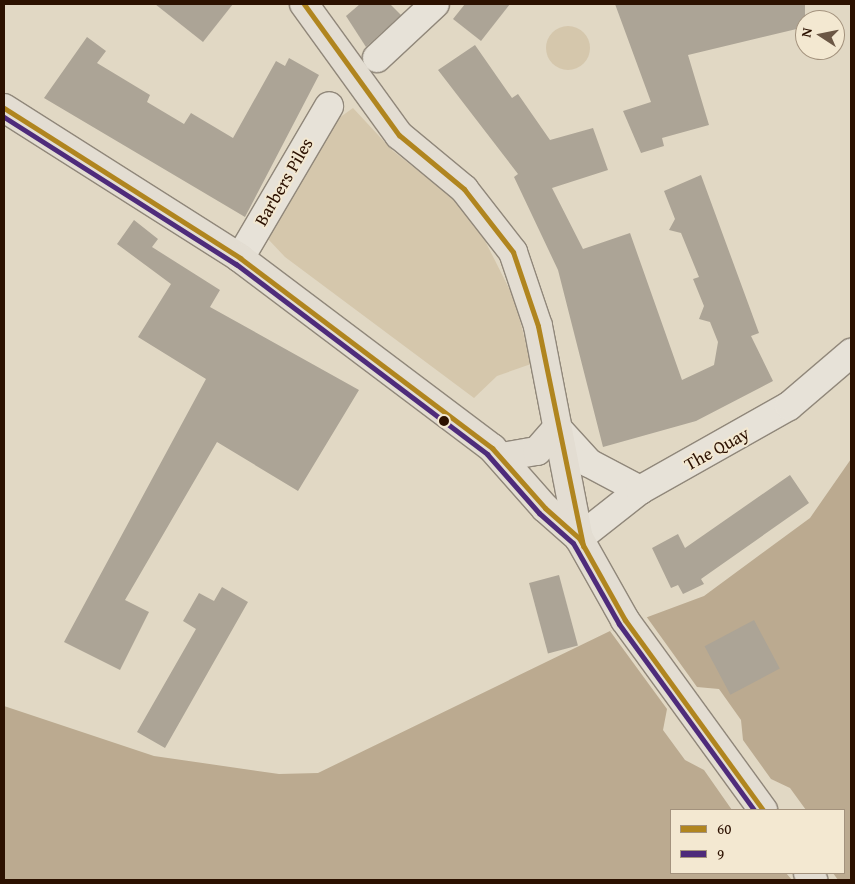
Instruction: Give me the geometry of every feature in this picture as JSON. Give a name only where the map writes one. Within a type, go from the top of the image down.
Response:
[{"type":"highway","points":[[304,4],[400,135],[464,189],[513,252],[538,326],[579,538],[625,620],[762,809]]},
{"type":"highway","points":[[4,108],[240,258],[502,458],[545,508],[579,538]]},
{"type":"highway","points":[[502,458],[537,451],[557,428]]},
{"type":"street","points":[[377,58],[435,4]]},
{"type":"street","name":"Barbers Piles","points":[[240,258],[329,106]]},
{"type":"street","name":"The Quay","points":[[579,538],[640,490],[789,406],[851,353]]},
{"type":"street","points":[[557,428],[589,462],[640,490]]},
{"type":"shaded area","points":[[564,26],[572,26],[584,32],[590,48],[584,64],[572,70],[564,70],[552,64],[546,52],[546,44],[552,32]]},
{"type":"shaded area","points":[[353,108],[393,151],[453,198],[477,225],[515,300],[531,364],[497,376],[474,398],[285,257],[268,239],[339,118]]},
{"type":"shaded area","points":[[851,459],[851,880],[4,880],[4,706],[154,756],[279,774],[318,773],[610,631],[704,596],[810,518]]},
{"type":"pier","points":[[646,616],[697,687],[719,689],[741,720],[743,740],[771,779],[790,788],[805,809],[731,809],[704,770],[685,760],[663,730],[667,709],[610,631]]},
{"type":"pier","points":[[787,874],[834,874],[838,880],[792,880]]},
{"type":"building","points":[[155,4],[233,4],[203,42]]},
{"type":"building","points":[[360,4],[390,4],[401,15],[366,47],[346,16]]},
{"type":"building","points":[[465,4],[510,4],[481,41],[453,19]]},
{"type":"building","points":[[615,4],[805,4],[805,10],[795,10],[795,29],[688,55],[709,125],[662,138],[664,146],[641,153],[623,111],[651,102]]},
{"type":"building","points":[[87,37],[106,51],[97,63],[150,95],[147,102],[184,124],[191,113],[233,138],[276,61],[285,66],[289,58],[319,75],[245,217],[44,98]]},
{"type":"building","points":[[475,45],[512,98],[518,94],[550,140],[593,128],[608,170],[552,188],[583,249],[630,233],[682,380],[714,365],[718,342],[710,322],[699,319],[704,306],[693,279],[699,277],[681,233],[669,230],[675,219],[664,191],[701,175],[759,333],[751,336],[773,381],[696,421],[603,447],[558,270],[514,177],[518,174],[438,70]]},
{"type":"building","points":[[134,220],[158,239],[152,247],[220,290],[210,307],[359,390],[298,491],[217,442],[125,600],[149,612],[120,670],[64,642],[206,379],[138,337],[171,284],[117,244]]},
{"type":"building","points":[[790,475],[809,503],[701,579],[704,584],[683,594],[678,585],[671,588],[652,548],[678,534],[685,548]]},
{"type":"building","points":[[559,575],[578,646],[548,654],[529,583]]},
{"type":"building","points":[[222,587],[248,602],[165,748],[137,732],[196,629],[183,621],[199,593],[214,601]]},
{"type":"building","points":[[754,620],[780,669],[730,695],[705,646]]},
{"type":"transit line","name":"60","points":[[304,4],[399,135],[464,189],[513,252],[538,326],[583,546]]},
{"type":"transit line","name":"60","points":[[4,108],[240,258],[492,448],[545,508],[579,538],[625,620],[762,809]]},
{"type":"transit line","name":"9","points":[[4,117],[236,264],[487,454],[539,513],[573,543],[619,624],[753,809]]}]
